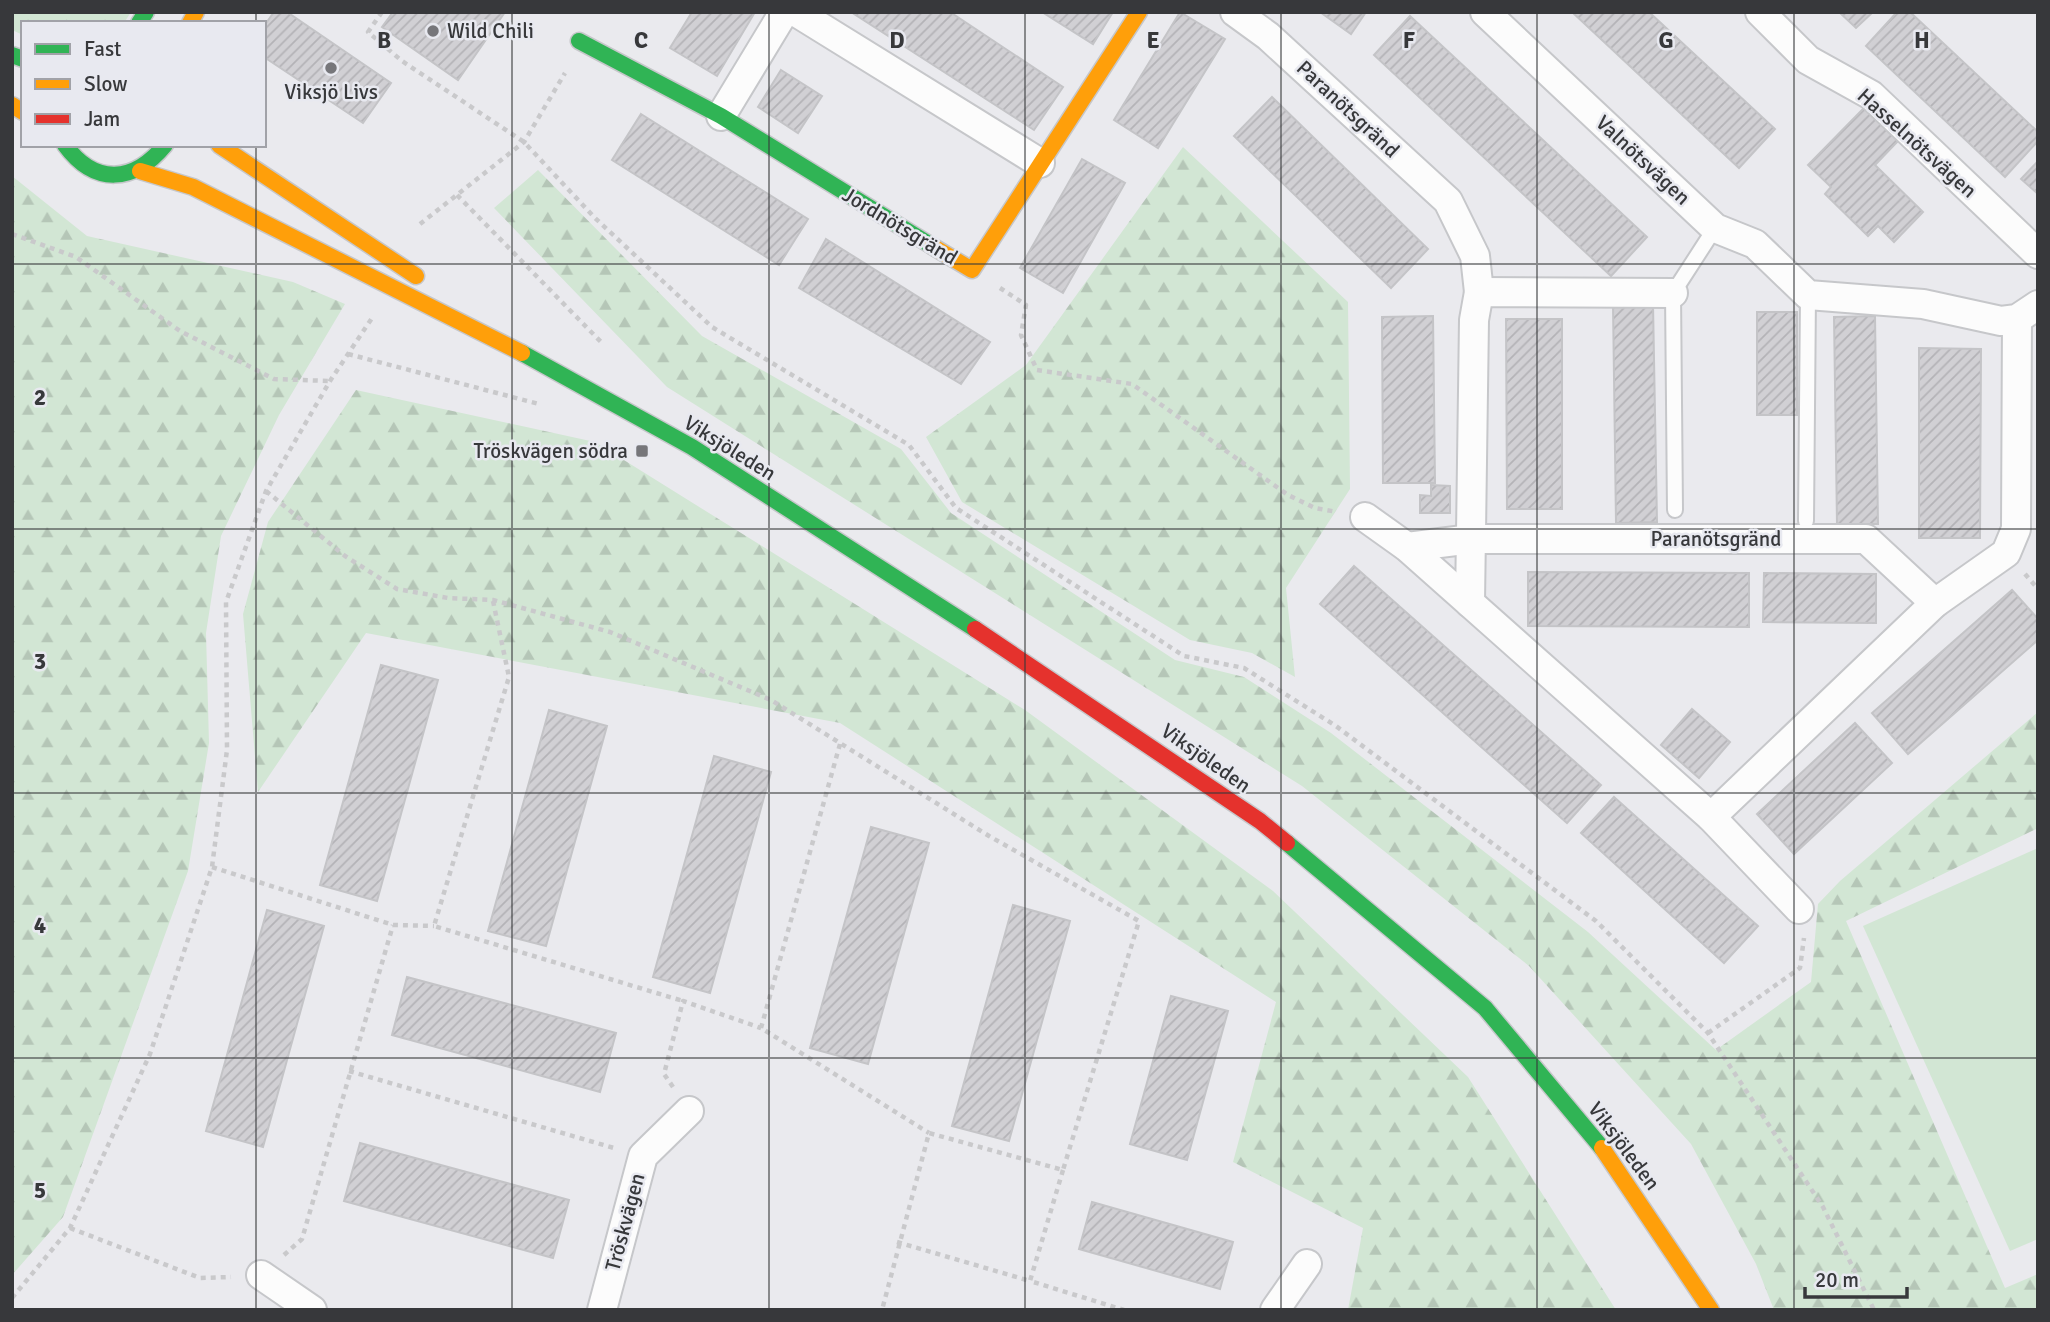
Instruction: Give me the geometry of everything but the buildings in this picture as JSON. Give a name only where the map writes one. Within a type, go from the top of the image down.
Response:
[{"type":"main road","name":"Jordnötsgränd","points":[[579,41],[720,116],[972,270],[1139,12]]},
{"type":"main road","points":[[67,147],[84,167],[102,175],[121,176],[140,171],[156,159],[164,147]]},
{"type":"main road","name":"Viksjöleden","points":[[222,147],[561,372]]},
{"type":"main road","name":"Viksjöleden","points":[[140,171],[193,187],[561,372],[692,447],[1057,682],[1260,821],[1485,1008],[1611,1159],[1712,1310]]},
{"type":"street","points":[[720,116],[784,12]]},
{"type":"street","points":[[796,12],[1040,163]]},
{"type":"street","name":"Paranötsgränd","points":[[1235,12],[1268,36],[1448,201],[1475,256],[1479,292],[1474,320],[1470,604]]},
{"type":"street","name":"Valnötsvägen","points":[[1485,12],[1715,228],[1755,244],[1808,295]]},
{"type":"street","name":"Hasselnötsvägen","points":[[1760,12],[1808,60],[1871,95],[2038,254]]},
{"type":"street","points":[[1479,292],[1673,293]]},
{"type":"street","points":[[1711,817],[1935,603],[2006,553],[2016,529],[2027,356],[2027,312],[2001,321],[1923,304],[1808,295]]},
{"type":"street","points":[[1365,517],[1407,547],[1711,817],[1799,909]]},
{"type":"street","name":"Paranötsgränd","points":[[1407,547],[1472,539],[1866,539],[1935,603]]},
{"type":"street","name":"Tröskvägen","points":[[602,1310],[643,1156],[689,1111]]},
{"type":"street","points":[[1275,1310],[1307,1264]]},
{"type":"street","points":[[261,1275],[312,1310]]},
{"type":"lane","points":[[1673,293],[1715,228]]},
{"type":"lane","name":"Paranötsgränd","points":[[1673,293],[1675,510]]},
{"type":"lane","name":"Paranötsgränd","points":[[1806,521],[1808,295]]},
{"type":"path","points":[[382,12],[368,32],[402,61],[524,142],[595,218],[712,327],[909,445],[956,508],[1184,656],[1244,668],[1336,726],[1595,921],[1708,1033],[1823,1207],[1874,1310]]},
{"type":"path","points":[[420,224],[524,142],[575,57],[579,41]]},
{"type":"path","points":[[457,195],[603,344]]},
{"type":"path","points":[[12,234],[76,257],[180,331],[274,379],[330,381]]},
{"type":"path","points":[[972,270],[1026,305],[1020,335],[1037,370],[1132,384],[1288,495],[1315,508],[1365,517]]},
{"type":"path","points":[[12,1298],[69,1228],[150,1054],[212,867],[227,750],[226,602],[266,491],[330,381],[372,318]]},
{"type":"path","points":[[348,354],[544,406]]},
{"type":"path","points":[[266,491],[345,556],[397,589],[448,598],[493,600],[610,632],[771,700],[989,836],[1139,921],[1030,1281]]},
{"type":"path","points":[[434,926],[509,677],[493,600]]},
{"type":"path","points":[[761,1028],[840,744]]},
{"type":"path","points":[[212,867],[393,925],[434,926],[683,1001],[761,1028],[929,1133],[1063,1170]]},
{"type":"path","points":[[1708,1033],[1800,968],[1804,943],[1799,909]]},
{"type":"path","points":[[69,1228],[200,1278],[261,1275],[303,1239],[393,925]]},
{"type":"path","points":[[683,1001],[664,1074],[689,1111]]},
{"type":"path","points":[[349,1071],[643,1156]]},
{"type":"path","points":[[882,1310],[897,1242],[929,1133]]},
{"type":"path","points":[[897,1242],[1124,1310]]},
{"type":"green space","points":[[12,12],[131,12],[125,21],[21,21],[21,34],[12,30]]},
{"type":"green space","points":[[1183,147],[1348,302],[1350,489],[1286,588],[1295,677],[1252,653],[1190,640],[962,502],[926,437],[1026,365]]},
{"type":"green space","points":[[538,170],[702,336],[901,449],[951,513],[1175,660],[1244,677],[1331,733],[1588,932],[1716,1050],[1811,982],[1818,904],[1840,881],[2038,712],[2038,828],[1846,921],[2005,1288],[2038,1274],[2038,1310],[1774,1310],[1756,1264],[1691,1144],[1529,966],[1302,786],[667,387],[494,208]]},
{"type":"green space","points":[[12,176],[87,236],[293,282],[345,304],[279,415],[221,536],[206,633],[209,743],[188,871],[63,1217],[12,1275]]},
{"type":"green space","points":[[356,390],[595,442],[1025,710],[1273,891],[1468,1077],[1616,1310],[1348,1310],[1363,1228],[1233,1162],[1276,1002],[840,723],[366,633],[258,792],[243,614],[268,522]]},
{"type":"green space","points":[[2038,848],[2038,1239],[2010,1251],[1863,926]]},
{"type":"traffic: fast","points":[[140,21],[146,12]]},
{"type":"traffic: fast","points":[[579,41],[721,116],[932,246]]},
{"type":"traffic: fast","points":[[12,55],[21,58]]},
{"type":"traffic: fast","points":[[67,147],[89,168],[115,175],[141,167],[163,147]]},
{"type":"traffic: fast","points":[[522,353],[692,447],[975,629]]},
{"type":"traffic: fast","points":[[1287,843],[1485,1008],[1602,1148]]},
{"type":"traffic: slow","points":[[191,21],[196,12]]},
{"type":"traffic: slow","points":[[932,246],[972,270],[1139,12]]},
{"type":"traffic: slow","points":[[12,105],[21,111]]},
{"type":"traffic: slow","points":[[222,147],[416,276]]},
{"type":"traffic: slow","points":[[140,171],[193,187],[522,353]]},
{"type":"traffic: slow","points":[[1602,1148],[1711,1310]]},
{"type":"traffic: jam","points":[[975,629],[1260,821],[1287,843]]},
{"type":"place","name":"Wild Chili","points":[[433,31]]},
{"type":"place","name":"Viksjö Livs","points":[[331,68]]},
{"type":"place","name":"Tröskvägen södra","points":[[642,451]]}]
